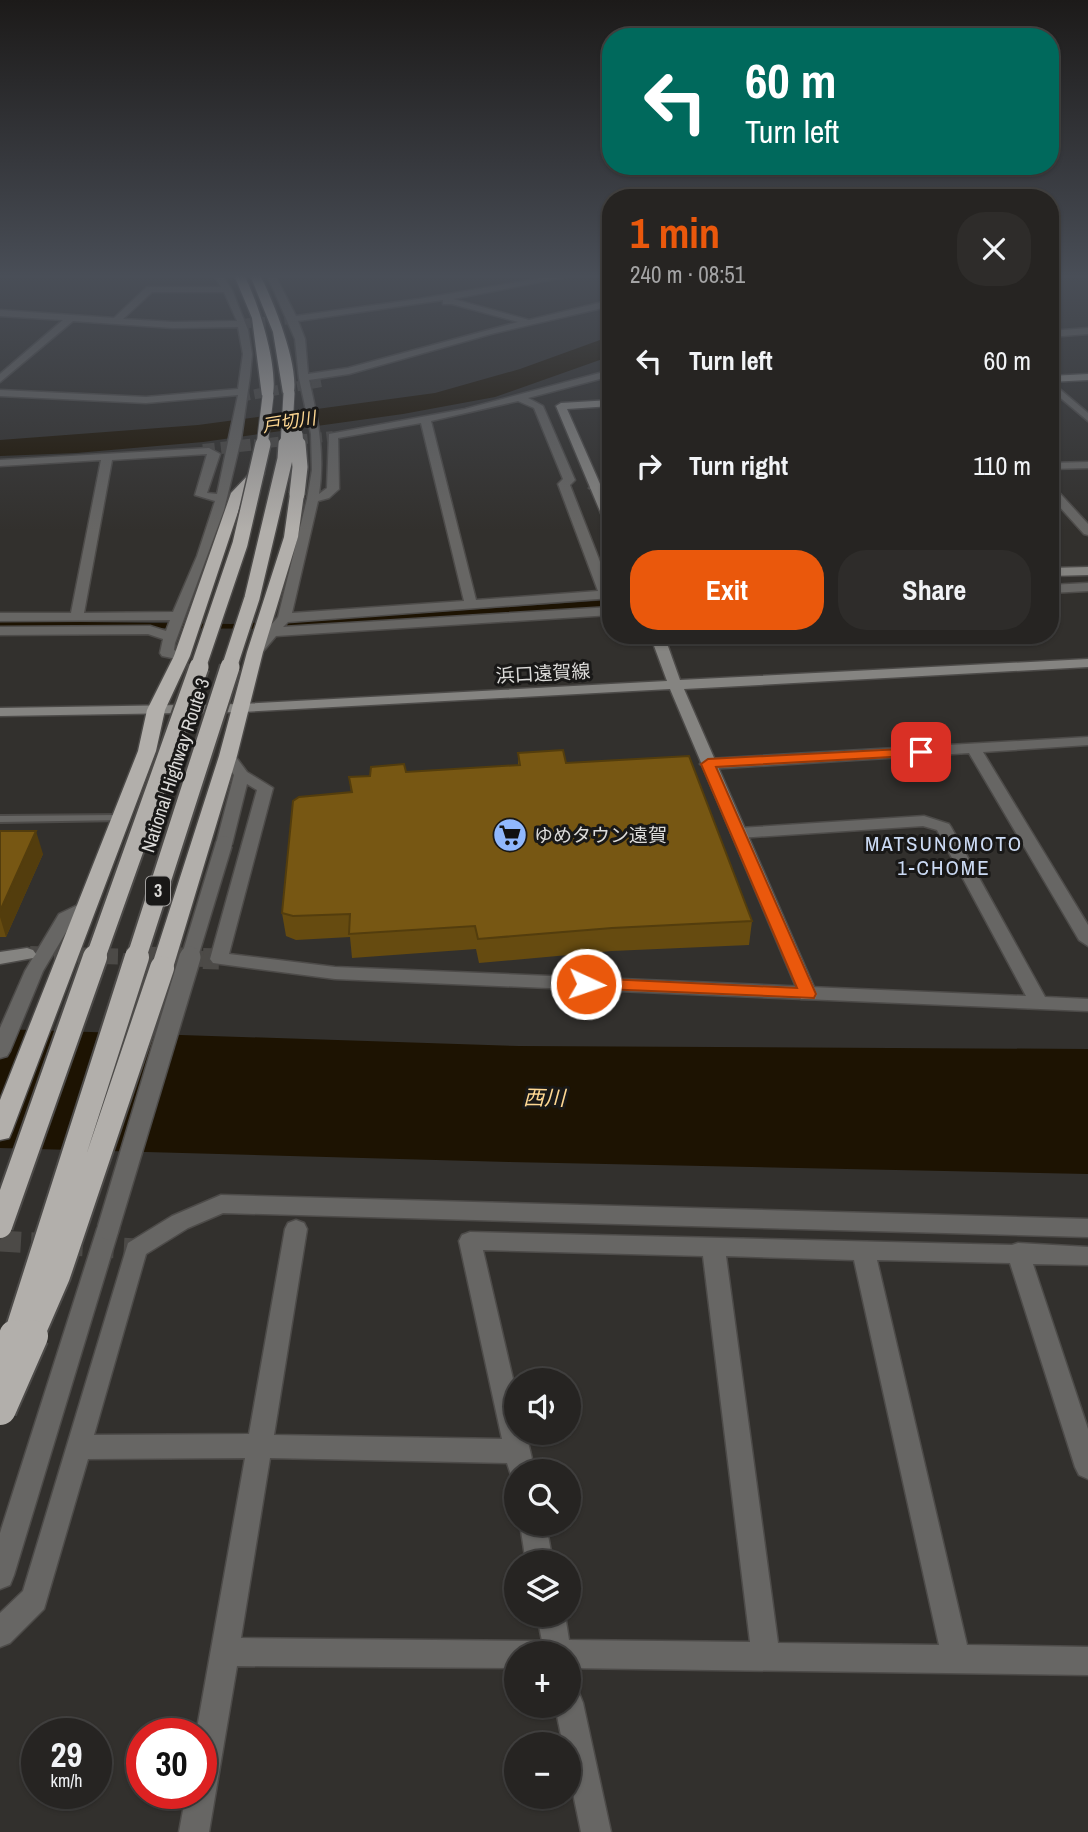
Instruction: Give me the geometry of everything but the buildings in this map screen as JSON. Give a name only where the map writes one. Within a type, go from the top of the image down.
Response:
[{"type":"highway","name":"National Highway Route 3","points":[[0,1226],[225,592],[247,521],[263,446],[268,396],[264,360]]},
{"type":"highway","name":"National Highway Route 3","points":[[0,1384],[252,598],[298,392],[288,360]]},
{"type":"highway","points":[[0,1409],[58,1276],[162,968],[228,757],[255,652],[305,497],[299,442],[298,392]]},
{"type":"highway","points":[[0,1131],[147,751],[156,710],[181,656],[238,493],[257,474]]},
{"type":"street","points":[[0,379],[21,360]]},
{"type":"street","points":[[181,656],[167,653],[169,637],[196,576],[235,444],[245,360]]},
{"type":"street","points":[[255,652],[284,618],[305,497],[317,470],[316,434],[298,392],[299,360]]},
{"type":"street","points":[[298,392],[349,372],[392,360]]},
{"type":"street","points":[[321,382],[401,360]]},
{"type":"street","points":[[305,497],[325,496],[333,489],[332,436],[426,421],[602,376]]},
{"type":"street","points":[[1059,381],[1088,377]]},
{"type":"street","points":[[1059,391],[1088,418]]},
{"type":"street","points":[[0,393],[191,402],[241,395]]},
{"type":"street","points":[[540,393],[561,406],[602,404]]},
{"type":"street","points":[[519,398],[538,406],[569,480],[564,484],[602,579]]},
{"type":"street","points":[[561,406],[602,503]]},
{"type":"street","points":[[426,421],[471,604]]},
{"type":"street","points":[[0,464],[209,450],[215,454],[201,495],[220,498]]},
{"type":"street","points":[[77,617],[107,456]]},
{"type":"street","points":[[1059,466],[1088,465]]},
{"type":"street","points":[[595,488],[602,488]]},
{"type":"street","points":[[1059,499],[1088,531]]},
{"type":"street","points":[[1059,572],[1088,571]]},
{"type":"street","points":[[1059,589],[1088,587]]},
{"type":"street","points":[[284,618],[602,594]]},
{"type":"street","points":[[273,632],[602,612]]},
{"type":"street","points":[[0,617],[179,616]]},
{"type":"street","points":[[0,631],[150,630],[169,637]]},
{"type":"street","points":[[660,644],[708,764],[808,994]]},
{"type":"street","name":"浜口遠賀線","points":[[0,712],[242,708],[1088,663]]},
{"type":"street","points":[[708,764],[1088,741]]},
{"type":"street","points":[[974,748],[1088,940]]},
{"type":"street","points":[[228,757],[242,775],[265,788],[219,959],[335,973],[1088,1005]]},
{"type":"street","points":[[0,1575],[108,1229],[224,844],[242,775]]},
{"type":"street","points":[[739,833],[924,821],[943,827],[1040,1005]]},
{"type":"street","points":[[0,1051],[30,963],[65,918],[88,906]]},
{"type":"street","points":[[0,958],[30,963]]},
{"type":"street","points":[[0,1633],[34,1599],[136,1249],[180,1222],[221,1204],[1088,1228]]},
{"type":"street","points":[[214,1718],[296,1229]]},
{"type":"street","points":[[519,1459],[470,1241],[1017,1252],[1088,1256]]},
{"type":"street","points":[[713,1246],[766,1656]]},
{"type":"street","points":[[863,1249],[956,1659]]},
{"type":"street","points":[[1017,1252],[1088,1468]]},
{"type":"street","points":[[77,1447],[260,1446],[504,1461]]},
{"type":"street","points":[[226,1652],[504,1654]]},
{"type":"street","points":[[581,1654],[1088,1661]]},
{"type":"street","points":[[572,1718],[596,1832]]},
{"type":"street","points":[[194,1832],[198,1809]]},
{"type":"lane","points":[[0,819],[121,818]]},
{"type":"water","name":"戸切川","points":[[543,360],[598,360],[495,397],[403,414],[203,442],[76,453],[0,456],[0,440],[198,425],[435,393]]},
{"type":"water","points":[[602,601],[602,608],[291,629],[0,627],[0,621],[231,624]]},
{"type":"water","name":"西川","points":[[0,1029],[519,1046],[1088,1049],[1088,1174],[0,1148]]},
{"type":"tunnel","points":[[240,397],[321,382]]},
{"type":"tunnel","points":[[240,446],[333,436]]},
{"type":"tunnel","points":[[203,450],[257,444]]},
{"type":"tunnel","points":[[30,954],[207,959]]},
{"type":"tunnel","points":[[141,957],[219,959]]},
{"type":"tunnel","points":[[0,1241],[136,1249]]},
{"type":"place","name":"ゆめタウン遠賀","points":[[510,835]]},
{"type":"district","name":"MATSUNOMOTO 1-CHOME","points":[[944,856]]},
{"type":"route","points":[[586,984],[808,994],[708,764],[921,752]]}]
